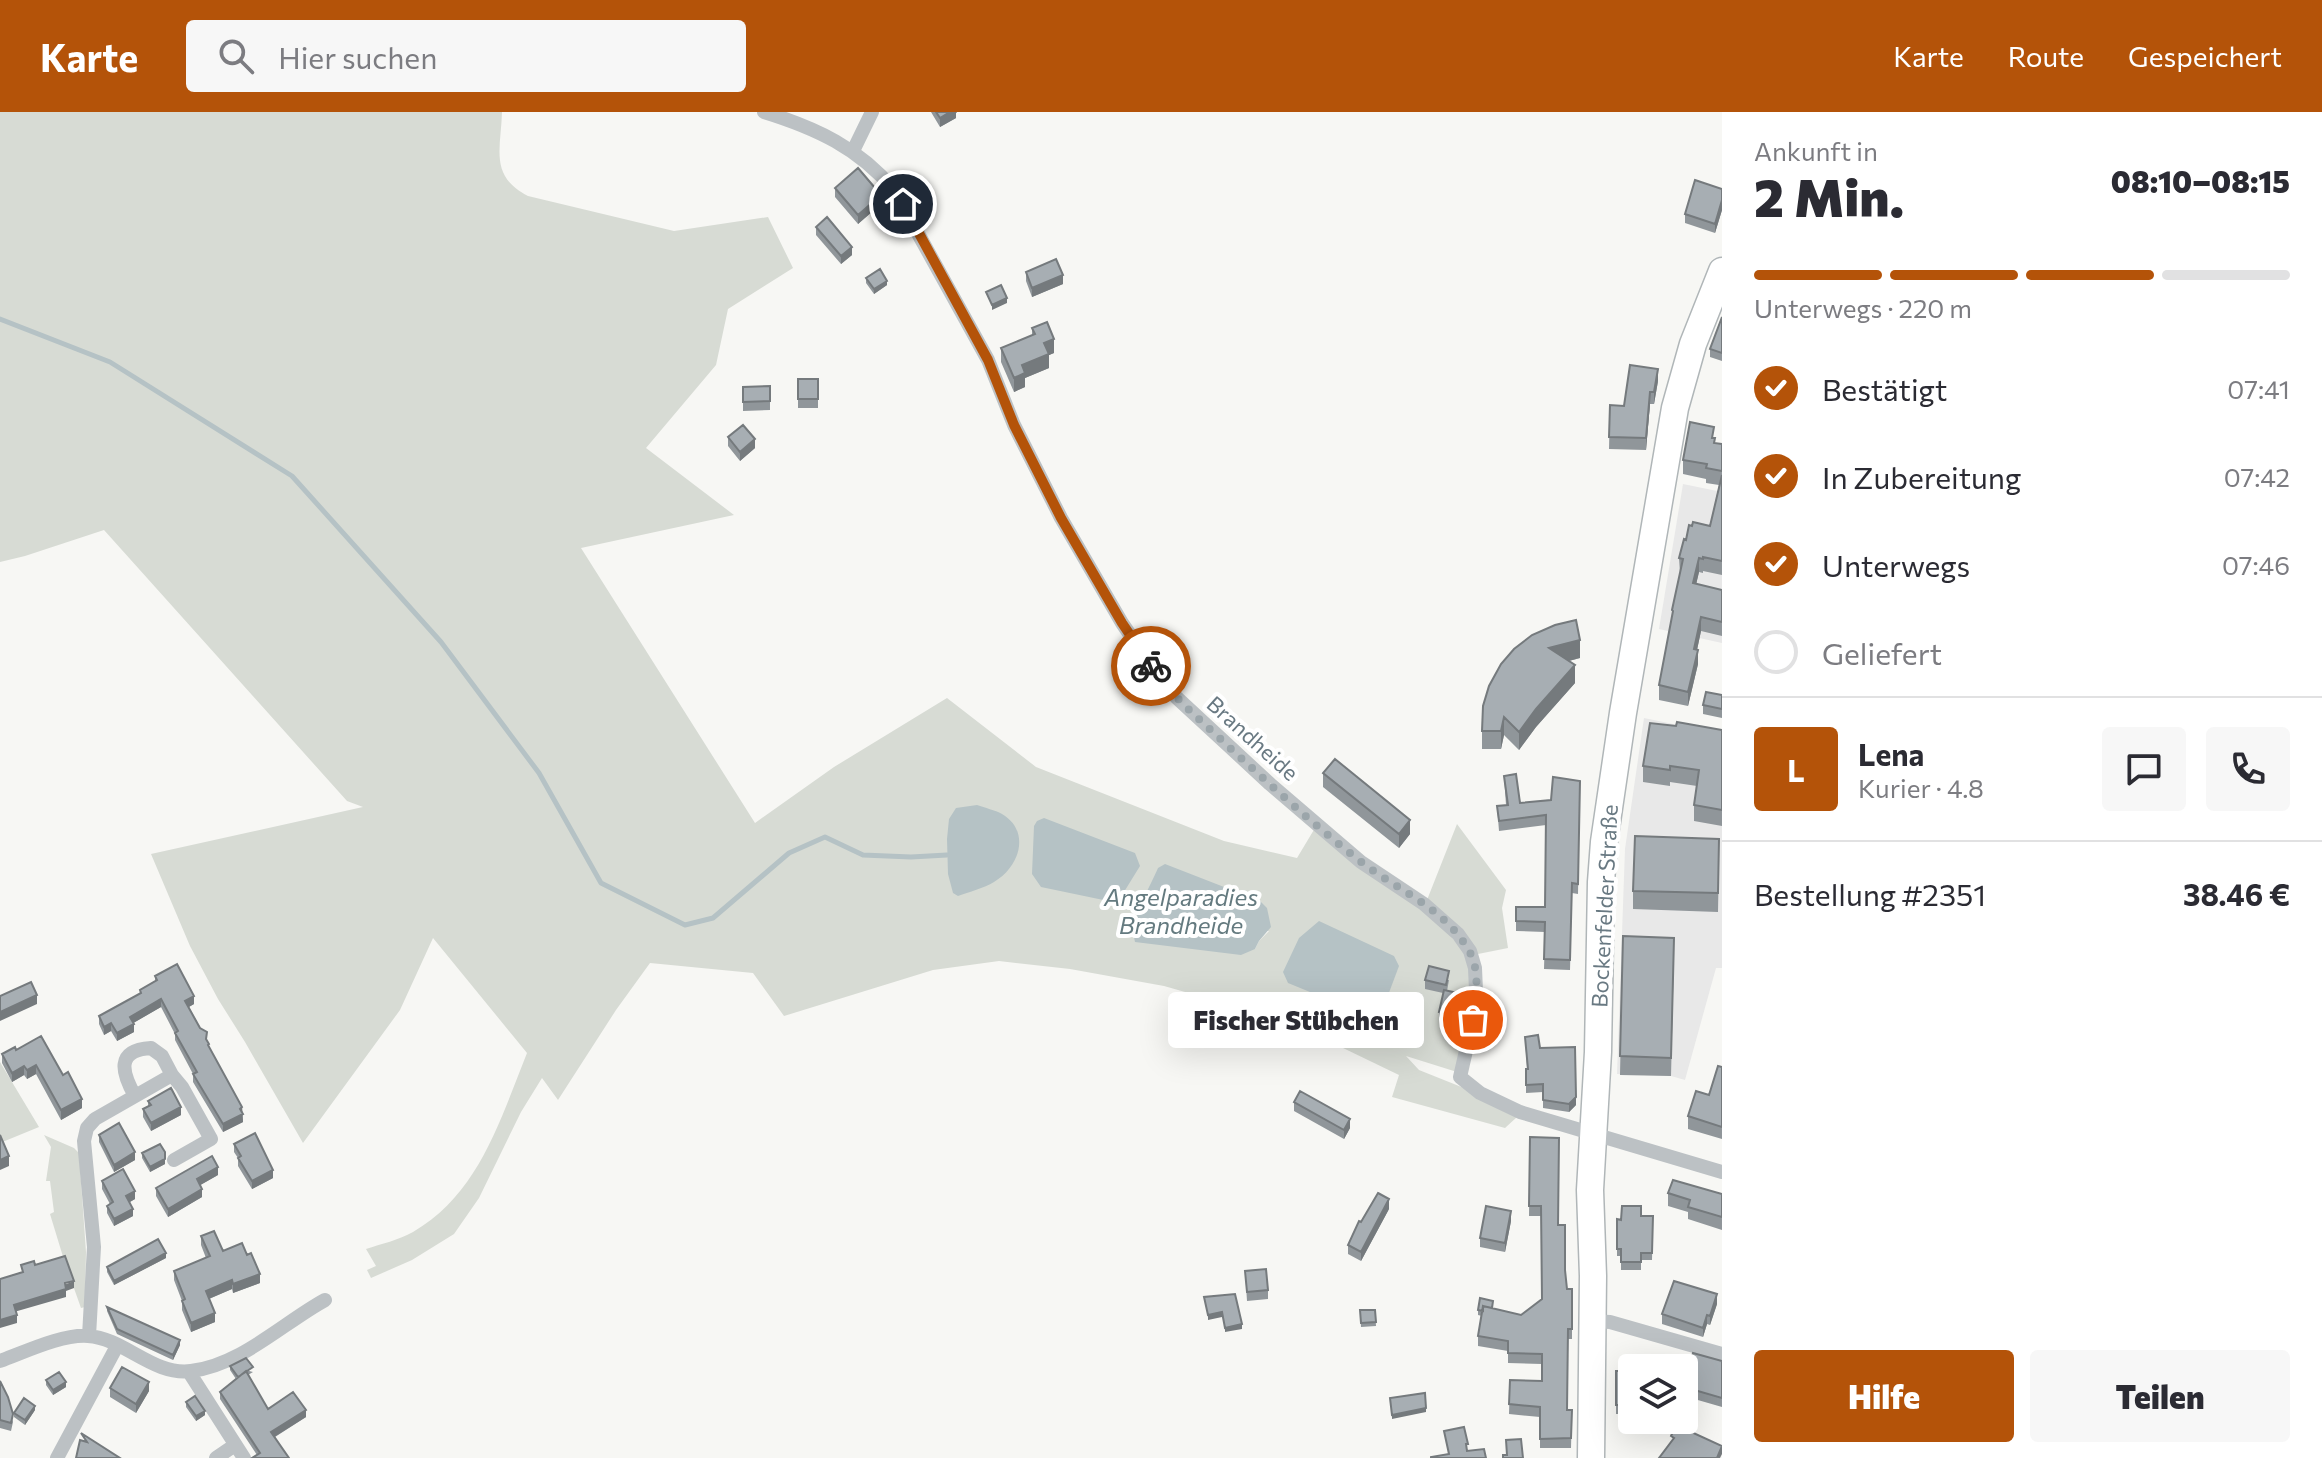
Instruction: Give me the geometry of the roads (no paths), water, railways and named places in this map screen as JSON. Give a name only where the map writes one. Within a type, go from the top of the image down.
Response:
[{"type":"main road","name":"Bockenfelder Straße","points":[[1591,1458],[1590,1190],[1601,882],[1610,791],[1675,408],[1693,344],[1722,271]]},
{"type":"street","name":"Brandheide","points":[[764,112],[803,125],[853,151],[882,176],[903,204],[988,360],[1014,425],[1061,518],[1122,623],[1176,697],[1361,862],[1424,904],[1458,934],[1470,951],[1475,968],[1476,991],[1460,1077],[1480,1093],[1520,1112],[1594,1133]]},
{"type":"street","points":[[853,151],[872,112]]},
{"type":"street","points":[[135,1096],[124,1077],[127,1058],[134,1051],[151,1048],[162,1056],[211,1139],[174,1160]]},
{"type":"street","points":[[89,1336],[94,1247],[84,1141],[87,1128],[95,1119],[172,1075]]},
{"type":"street","points":[[1594,1133],[1722,1172]]},
{"type":"street","points":[[0,1361],[69,1338],[89,1336],[158,1366],[189,1372],[234,1357],[325,1300]]},
{"type":"street","points":[[1592,1321],[1610,1322],[1722,1354]]},
{"type":"street","points":[[57,1458],[117,1346]]},
{"type":"street","points":[[189,1372],[240,1452],[216,1458]]},
{"type":"water","points":[[977,805],[1011,821],[1017,830],[1019,849],[1010,867],[994,882],[958,896],[953,893],[948,874],[949,819],[956,808]]},
{"type":"water","name":"Angelparadies Brandheide","points":[[1044,818],[1135,853],[1140,866],[1119,900],[1113,902],[1041,887],[1032,874],[1034,826]]},
{"type":"water","name":"Angelparadies Brandheide","points":[[1165,864],[1260,901],[1267,908],[1271,927],[1255,949],[1241,955],[1135,942],[1135,924],[1141,904],[1158,868]]},
{"type":"water","name":"Angelparadies Brandheide","points":[[1319,921],[1394,956],[1399,966],[1381,1014],[1371,1017],[1288,983],[1283,972],[1299,938]]},
{"type":"waterway","points":[[0,319],[110,362],[292,476],[441,642],[539,773],[601,883],[685,925],[713,918],[789,853],[825,837],[863,855],[947,855]]},
{"type":"place","name":"Fischer Stübchen","points":[[1473,1020]]}]
